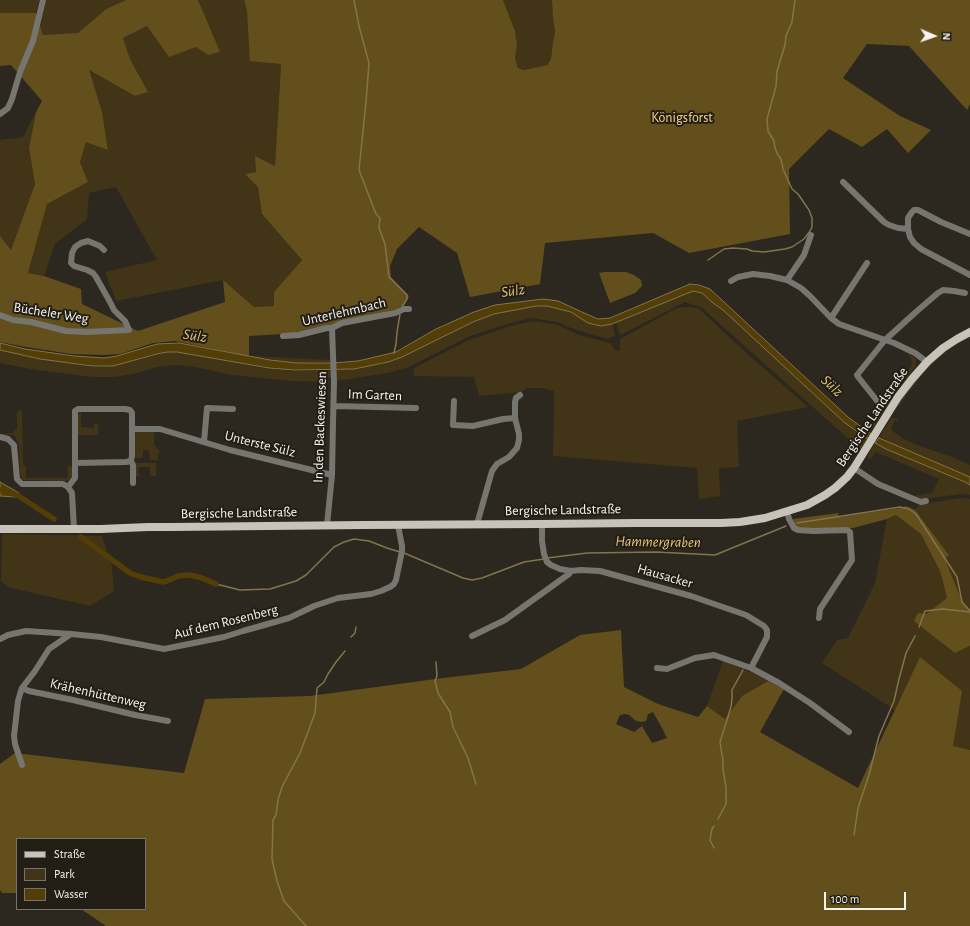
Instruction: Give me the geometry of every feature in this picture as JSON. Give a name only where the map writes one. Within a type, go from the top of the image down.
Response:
[{"type":"main road","name":"Bergische Landstraße","points":[[0,529],[327,525],[730,523],[764,518],[807,505],[825,496],[843,481],[866,450],[905,388],[927,362],[950,342],[970,332]]},
{"type":"street","points":[[0,114],[5,111],[10,104],[20,72],[33,41],[43,0]]},
{"type":"street","points":[[843,182],[884,222],[898,228],[908,229]]},
{"type":"street","points":[[970,234],[941,222],[918,210],[914,210],[908,218],[908,229],[910,237],[914,243],[921,249],[970,275]]},
{"type":"street","points":[[787,280],[804,255],[811,236]]},
{"type":"street","name":"Bücheler Weg","points":[[0,316],[66,331],[87,332],[129,330],[125,321],[114,310],[93,273],[74,266],[71,263],[72,253],[78,244],[88,241],[100,246],[104,250]]},
{"type":"street","points":[[831,318],[867,263]]},
{"type":"street","points":[[731,281],[738,277],[753,274],[787,280],[801,288],[839,324],[894,343],[915,353],[927,362]]},
{"type":"street","points":[[878,402],[857,375],[885,340],[938,293],[944,290],[954,290],[966,293]]},
{"type":"street","name":"Unterlehmbach","points":[[283,336],[299,335],[332,328],[342,323],[395,313],[409,308]]},
{"type":"street","name":"In den Backeswiesen","points":[[327,525],[332,475],[334,406],[332,328]]},
{"type":"street","points":[[477,524],[492,471],[496,464],[509,457],[517,448],[519,434],[515,418],[516,398],[520,395]]},
{"type":"street","points":[[454,401],[453,425],[473,426],[503,419],[515,418]]},
{"type":"street","name":"Im Garten","points":[[334,406],[416,408]]},
{"type":"street","name":"Unterste Sülz","points":[[204,442],[207,408],[233,409]]},
{"type":"street","points":[[68,487],[75,478],[75,411],[78,409],[130,410],[132,413],[131,461],[133,465],[133,483]]},
{"type":"street","points":[[445,419],[453,419]]},
{"type":"street","name":"Unterste Sülz","points":[[132,429],[160,429],[237,451],[332,475]]},
{"type":"street","points":[[0,437],[8,439],[14,445],[17,479],[22,484],[63,484],[68,487],[72,493],[74,529]]},
{"type":"street","points":[[75,463],[131,461]]},
{"type":"street","points":[[854,468],[878,484],[921,502],[926,501]]},
{"type":"street","points":[[787,512],[794,528],[798,530],[847,530],[850,532],[852,560],[820,608],[819,618]]},
{"type":"street","name":"Hausacker","points":[[542,524],[544,554],[547,562],[551,565],[560,569],[571,571],[600,571],[613,574],[696,598],[746,615],[764,626],[767,630],[767,637],[751,668]]},
{"type":"street","name":"Auf dem Rosenberg","points":[[0,639],[8,635],[26,631],[101,637],[164,649],[224,637],[289,618],[314,606],[338,598],[371,594],[381,591],[394,584],[402,546],[398,525]]},
{"type":"street","points":[[472,636],[505,620],[562,580],[571,571]]},
{"type":"street","points":[[22,765],[14,736],[18,701],[22,688],[49,649],[71,634]]},
{"type":"street","points":[[657,668],[667,669],[695,658],[714,655],[751,668],[767,676],[810,703],[849,732]]},
{"type":"street","name":"Krähenhüttenweg","points":[[22,688],[135,715],[168,721]]},
{"type":"green space","points":[[0,0],[39,0],[36,13],[0,13]]},
{"type":"green space","points":[[46,0],[126,0],[106,9],[78,33],[43,35],[39,23]]},
{"type":"green space","name":"Königsforst","points":[[126,0],[198,0],[220,52],[208,55],[196,47],[169,57],[147,26],[123,38],[130,59],[148,92],[135,96],[89,70],[102,112],[108,150],[86,142],[80,162],[88,182],[47,204],[28,273],[44,276],[81,289],[82,304],[138,331],[225,302],[223,280],[254,307],[274,306],[274,292],[302,260],[262,214],[258,187],[245,174],[256,172],[255,156],[275,166],[281,64],[250,61],[247,11],[244,0],[503,0],[515,31],[517,45],[515,58],[518,68],[524,70],[548,65],[551,59],[555,32],[552,0],[970,0],[970,104],[967,110],[909,46],[867,44],[843,78],[900,116],[931,130],[908,153],[887,129],[862,147],[829,129],[789,169],[790,234],[689,253],[653,233],[545,243],[540,284],[470,297],[457,253],[419,227],[397,249],[390,266],[391,277],[409,296],[403,305],[397,309],[299,333],[249,336],[249,356],[175,341],[153,343],[120,354],[104,355],[71,354],[0,342],[0,236],[11,250],[35,184],[29,148],[36,112],[42,101],[11,65],[0,66],[0,13],[36,13],[43,35],[78,33],[106,9]]},
{"type":"green space","points":[[198,0],[244,0],[247,11],[281,64],[275,166],[255,156],[256,172],[246,174],[258,187],[262,214],[302,260],[274,292],[275,306],[254,307],[223,280],[116,301],[105,272],[157,260],[116,187],[89,193],[87,219],[55,244],[44,276],[28,273],[47,204],[88,182],[80,162],[86,141],[108,150],[102,112],[88,70],[135,96],[148,92],[130,59],[123,38],[147,26],[169,56],[197,47],[208,55],[219,52]]},
{"type":"green space","points":[[503,0],[552,0],[555,32],[549,65],[524,70],[518,68],[515,58],[517,45],[515,31]]},
{"type":"green space","points":[[36,112],[29,148],[35,184],[11,251],[0,236],[0,140],[23,137]]},
{"type":"green space","points":[[626,272],[641,280],[642,286],[635,293],[610,303],[599,273]]},
{"type":"green space","points":[[693,291],[702,293],[723,310],[845,423],[868,439],[861,450],[701,307],[685,302],[620,335],[616,322]]},
{"type":"green space","points":[[536,306],[547,306],[570,312],[588,323],[601,326],[612,324],[615,336],[607,339],[557,322],[530,318],[470,336],[406,368],[388,373],[336,381],[336,370],[354,369],[388,362],[402,357],[473,322],[494,314]]},
{"type":"green space","points":[[677,308],[698,308],[808,407],[737,421],[739,467],[719,468],[721,496],[699,499],[697,468],[553,456],[554,391],[541,388],[527,388],[521,392],[479,396],[474,377],[414,376],[414,368],[469,340],[507,327],[533,321],[558,325],[579,335],[610,343],[616,351],[620,350],[620,339]]},
{"type":"green space","points":[[970,335],[970,337],[955,345],[936,360],[921,376],[898,407],[897,404],[907,389],[938,355]]},
{"type":"green space","points":[[0,350],[39,359],[92,367],[114,366],[167,352],[177,352],[269,369],[331,371],[332,377],[328,378],[329,382],[291,381],[232,375],[195,367],[177,365],[157,367],[133,374],[115,377],[93,377],[37,370],[0,363]]},
{"type":"green space","points":[[907,353],[915,358],[916,366],[901,385],[874,428],[870,426],[894,388],[912,364],[911,358]]},
{"type":"green space","points":[[249,356],[331,360],[331,362],[296,363]]},
{"type":"green space","points":[[22,410],[23,465],[26,466],[26,478],[68,478],[68,465],[73,469],[71,479],[65,481],[22,479],[20,471],[19,445],[16,438],[14,435],[0,434],[13,433],[14,430],[17,429],[17,411]]},
{"type":"green space","points":[[81,412],[81,427],[94,428],[94,424],[98,424],[98,435],[78,435],[78,415]]},
{"type":"green space","points":[[891,418],[898,419],[893,423],[891,430],[902,438],[970,465],[970,477],[879,438]]},
{"type":"green space","points":[[154,430],[154,446],[156,446],[156,449],[159,449],[158,460],[150,460],[149,450],[143,450],[143,458],[135,458],[136,432]]},
{"type":"green space","points":[[875,443],[965,482],[970,485],[970,495],[961,494],[923,499],[913,496],[932,493],[939,479],[876,452],[870,459],[868,458],[868,455]]},
{"type":"green space","points":[[135,463],[156,463],[156,476],[150,476],[150,467],[142,467],[138,468],[138,474],[140,474],[140,476],[135,476]]},
{"type":"green space","points":[[962,498],[970,499],[970,611],[961,599],[945,559],[949,555],[915,510],[920,504]]},
{"type":"green space","points":[[906,506],[915,510],[949,555],[945,559],[961,599],[970,611],[970,646],[955,653],[914,621],[918,613],[926,614],[947,598],[940,571],[921,534],[896,515],[887,519],[853,528],[818,530],[796,527],[793,519],[838,513],[839,517]]},
{"type":"green space","points":[[896,515],[921,534],[940,571],[947,598],[926,614],[955,653],[970,646],[970,750],[952,746],[920,658],[895,710],[822,663],[837,640],[848,638],[875,583],[887,519]]},
{"type":"green space","points":[[2,534],[102,536],[112,567],[114,591],[90,606],[8,587],[1,581]]},
{"type":"green space","points":[[621,630],[624,687],[658,704],[698,717],[707,706],[725,719],[742,696],[768,681],[784,689],[760,732],[858,788],[920,657],[962,691],[953,746],[970,750],[970,926],[106,926],[82,910],[146,910],[146,838],[16,838],[16,893],[2,893],[0,890],[0,764],[15,753],[184,773],[205,699],[310,696],[521,669],[580,635]],"holes":[[[653,712],[667,738],[652,743],[642,726],[634,732],[616,724],[620,715],[629,715],[636,721],[642,722],[646,721],[648,714]]]},
{"type":"green space","points":[[723,661],[768,681],[742,696],[725,719],[707,706]]},
{"type":"water","points":[[690,284],[699,285],[710,289],[848,417],[871,434],[868,439],[845,423],[723,310],[702,293],[693,291],[612,324],[601,326],[588,323],[571,312],[547,306],[536,306],[494,314],[473,322],[402,357],[388,362],[354,369],[295,370],[269,368],[177,352],[157,354],[113,366],[92,366],[40,359],[0,350],[0,343],[25,349],[74,356],[104,358],[117,356],[157,344],[179,343],[270,360],[297,363],[358,361],[396,352],[436,329],[474,312],[495,305],[543,299],[558,301],[598,319],[610,318]]},
{"type":"water","points":[[879,438],[970,477],[970,485],[886,449],[875,443]]},
{"type":"water","points":[[0,482],[19,493],[16,497],[0,496]]},
{"type":"waterway","points":[[354,0],[369,63],[359,170],[376,214],[380,218],[379,228],[385,244],[389,277],[407,295],[407,299],[402,307]]},
{"type":"waterway","points":[[708,260],[724,249],[747,249],[764,252],[792,247],[804,239],[812,227],[812,218],[809,210],[798,194],[792,189],[783,169],[774,141],[768,131],[767,119],[776,86],[777,71],[785,45],[786,36],[792,22],[795,0]]},
{"type":"waterway","points":[[394,353],[400,314]]},
{"type":"waterway","name":"Hammergraben","points":[[0,490],[17,495],[54,519]]},
{"type":"waterway","name":"Hammergraben","points":[[797,523],[900,507],[909,509],[916,514],[957,577],[962,602],[970,611]]},
{"type":"waterway","name":"Hammergraben","points":[[547,558],[587,553],[657,552],[715,555],[786,526]]},
{"type":"waterway","name":"Hammergraben","points":[[81,537],[130,573],[141,577],[163,582],[178,576],[190,575],[216,584]]},
{"type":"waterway","name":"Hammergraben","points":[[216,584],[240,590],[270,589],[296,581],[306,575],[334,547],[354,539],[369,541],[400,552]]},
{"type":"waterway","points":[[404,553],[463,578],[472,580],[482,578],[524,562],[544,559]]},
{"type":"waterway","points":[[919,627],[925,611],[943,609],[970,612]]},
{"type":"waterway","points":[[351,637],[355,633],[356,627]]},
{"type":"waterway","points":[[854,835],[858,808],[869,775],[879,736],[894,701],[906,653],[915,636]]},
{"type":"waterway","points":[[306,926],[284,901],[277,881],[272,859],[273,820],[276,815],[282,787],[300,753],[315,713],[317,688],[324,682],[336,662],[345,651]]},
{"type":"waterway","points":[[436,662],[437,676],[435,681],[438,693],[450,712],[453,727],[468,758],[476,784]]},
{"type":"waterway","points":[[718,819],[726,804],[726,787],[720,742],[731,707],[732,690],[743,670]]},
{"type":"waterway","points":[[714,826],[710,840],[714,848]]},
{"type":"water label","name":"Sülz","points":[[513,291]]},
{"type":"water label","name":"Sülz","points":[[195,336]]},
{"type":"water label","name":"Sülz","points":[[832,386]]}]
